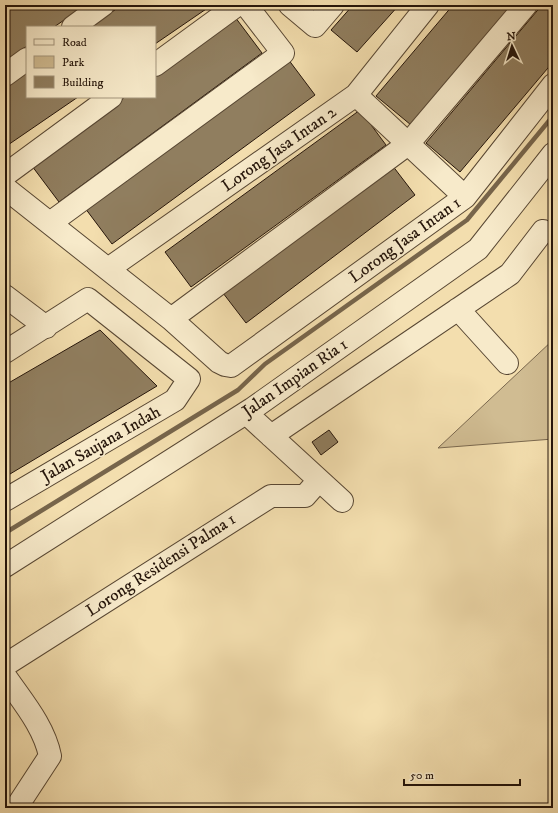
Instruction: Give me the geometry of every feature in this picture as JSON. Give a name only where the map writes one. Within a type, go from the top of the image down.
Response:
[{"type":"street","points":[[73,26],[103,5]]},
{"type":"street","points":[[156,64],[237,5]]},
{"type":"street","points":[[50,223],[283,54],[246,5]]},
{"type":"street","points":[[290,5],[315,26],[333,5]]},
{"type":"street","name":"Lorong Jasa Intan 2","points":[[108,269],[356,95],[428,5]]},
{"type":"street","points":[[5,188],[171,319],[408,144],[526,5]]},
{"type":"street","points":[[5,75],[26,61]]},
{"type":"street","name":"Lorong Jasa Intan 1","points":[[171,319],[219,362],[224,365],[231,366],[465,197],[553,85]]},
{"type":"street","points":[[356,95],[465,197]]},
{"type":"street","points":[[5,174],[110,98]]},
{"type":"street","name":"Jalan Impian Ria 1","points":[[5,566],[246,413],[478,249],[553,154]]},
{"type":"street","points":[[271,436],[510,274],[543,231]]},
{"type":"street","points":[[5,296],[46,327],[5,352]]},
{"type":"street","name":"Jalan Saujana Indah","points":[[5,500],[175,400],[189,379],[88,299],[46,327]]},
{"type":"street","points":[[458,309],[507,363]]},
{"type":"street","points":[[246,413],[342,501]]},
{"type":"street","name":"Lorong Residensi Palma 1","points":[[5,665],[271,496],[305,496],[319,480]]},
{"type":"street","points":[[5,676],[39,726],[47,742],[50,756],[16,808]]},
{"type":"green space","points":[[553,340],[553,439],[438,448]]},
{"type":"building","points":[[5,5],[86,5],[55,26],[26,26],[26,47],[5,61]]},
{"type":"building","points":[[122,5],[212,5],[156,43],[156,26],[91,26]]},
{"type":"building","points":[[353,5],[399,5],[357,52],[331,30]]},
{"type":"building","points":[[453,5],[512,5],[411,125],[376,96]]},
{"type":"building","points":[[542,5],[553,5],[553,62],[460,172],[426,143]]},
{"type":"building","points":[[235,17],[262,53],[59,202],[32,166],[124,98],[156,98],[156,74]]},
{"type":"building","points":[[288,59],[315,95],[112,244],[85,208]]},
{"type":"building","points":[[26,71],[26,98],[77,98],[5,147],[5,85]]},
{"type":"building","points":[[360,110],[386,145],[191,287],[165,252]]},
{"type":"building","points":[[392,165],[415,195],[246,323],[223,293]]},
{"type":"building","points":[[100,330],[157,386],[5,477],[5,385]]},
{"type":"building","points":[[329,430],[338,442],[321,455],[312,442]]},
{"type":"waterway","points":[[5,533],[238,390],[265,364],[467,220],[553,116]]}]
